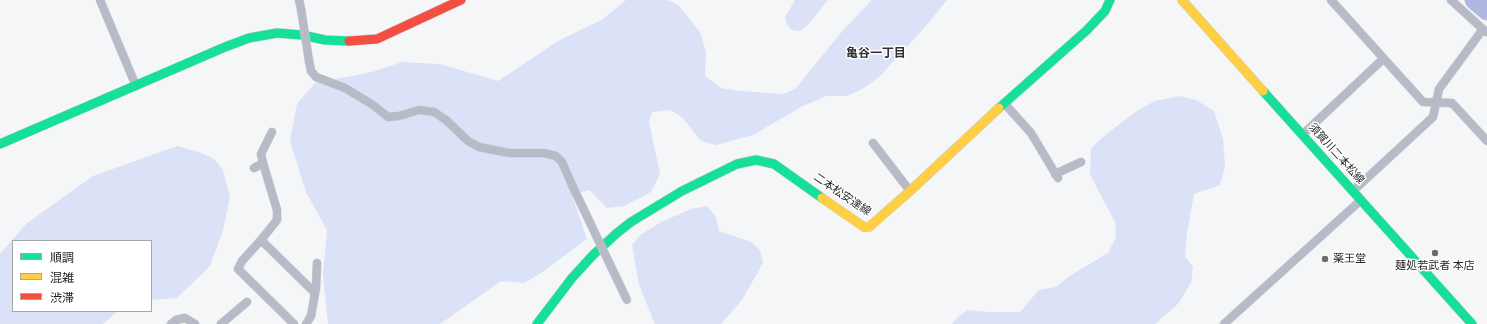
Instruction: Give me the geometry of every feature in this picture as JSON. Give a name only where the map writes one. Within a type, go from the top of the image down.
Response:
[{"type":"main road","points":[[0,144],[249,38],[276,33],[302,35],[325,40],[357,41],[377,39],[461,0]]},
{"type":"main road","name":"二本松安達線","points":[[537,324],[578,272],[617,232],[682,191],[737,164],[756,160],[774,164],[791,174],[864,226],[869,227],[910,191],[1004,103],[1087,30],[1105,11],[1110,0]]},
{"type":"main road","name":"須賀川二本松線","points":[[1182,0],[1472,324]]},
{"type":"street","points":[[100,0],[136,86]]},
{"type":"street","points":[[299,0],[311,71],[316,77],[345,88],[388,117],[399,116],[419,110],[434,112],[446,120],[468,141],[479,147],[509,153],[544,153],[556,156],[562,162],[627,300]]},
{"type":"street","points":[[1331,0],[1422,102],[1452,102],[1487,141]]},
{"type":"street","points":[[1353,191],[1434,117],[1439,89],[1485,31],[1452,0]]},
{"type":"street","points":[[1302,135],[1383,59]]},
{"type":"street","points":[[1004,103],[1031,133],[1057,176],[1081,162]]},
{"type":"street","points":[[272,132],[261,154],[262,163],[278,214],[277,220],[242,261],[238,269],[294,324]]},
{"type":"street","points":[[873,143],[910,191]]},
{"type":"street","points":[[254,168],[262,163]]},
{"type":"street","points":[[1224,324],[1361,200]]},
{"type":"street","points":[[261,240],[315,293]]},
{"type":"street","points":[[306,324],[311,316],[315,293],[317,263]]},
{"type":"street","points":[[221,324],[247,302]]},
{"type":"street","points":[[171,324],[176,320],[185,318],[195,324]]},
{"type":"shaded area","points":[[626,0],[667,0],[678,5],[700,32],[706,52],[705,76],[721,88],[783,94],[795,89],[844,29],[872,0],[947,0],[927,25],[880,76],[864,88],[847,96],[826,96],[801,107],[753,135],[716,145],[701,141],[682,117],[670,110],[652,112],[649,122],[660,174],[651,192],[624,206],[607,208],[589,190],[572,195],[587,239],[541,273],[524,283],[501,281],[440,324],[328,324],[323,275],[327,230],[306,192],[290,141],[297,104],[315,83],[372,72],[402,62],[440,64],[498,81],[558,41],[603,19]]},
{"type":"shaded area","points":[[795,0],[828,0],[807,26],[800,31],[792,30],[787,25],[785,18]]},
{"type":"shaded area","points":[[1179,96],[1196,100],[1214,111],[1223,139],[1225,166],[1220,185],[1194,194],[1187,233],[1185,257],[1193,267],[1191,283],[1178,304],[1155,324],[952,324],[960,315],[968,310],[987,312],[1020,312],[1039,290],[1056,287],[1068,277],[1108,253],[1116,237],[1115,222],[1090,175],[1091,148],[1138,110],[1155,101]]},
{"type":"shaded area","points":[[177,146],[202,153],[214,159],[223,170],[230,197],[223,230],[210,266],[177,298],[152,300],[152,240],[12,240],[26,224],[93,176]]},
{"type":"shaded area","points":[[707,206],[716,217],[719,231],[751,242],[760,250],[763,263],[742,300],[721,324],[655,324],[639,285],[632,245],[640,235],[661,222],[691,209]]},
{"type":"shaded area","points":[[12,240],[12,312],[117,312],[103,324],[0,324],[0,254]]},
{"type":"waterway","points":[[1474,0],[1487,11]]},
{"type":"traffic: fast","points":[[999,108],[1087,30],[1105,11],[1110,0]]},
{"type":"traffic: fast","points":[[0,144],[249,38],[277,33],[302,35],[325,40],[349,41]]},
{"type":"traffic: fast","points":[[1263,91],[1472,324]]},
{"type":"traffic: fast","points":[[537,324],[572,278],[593,255],[617,233],[631,222],[682,191],[737,164],[756,160],[774,164],[822,198]]},
{"type":"traffic: slow","points":[[1182,0],[1263,91]]},
{"type":"traffic: slow","points":[[822,198],[864,227],[869,227],[999,108]]},
{"type":"traffic: jam","points":[[349,41],[377,39],[461,0]]},
{"type":"place","name":"麺処若武者 本店","points":[[1435,253]]},
{"type":"place","name":"薬王堂","points":[[1325,259]]},
{"type":"district","name":"亀谷一丁目","points":[[876,54]]}]
